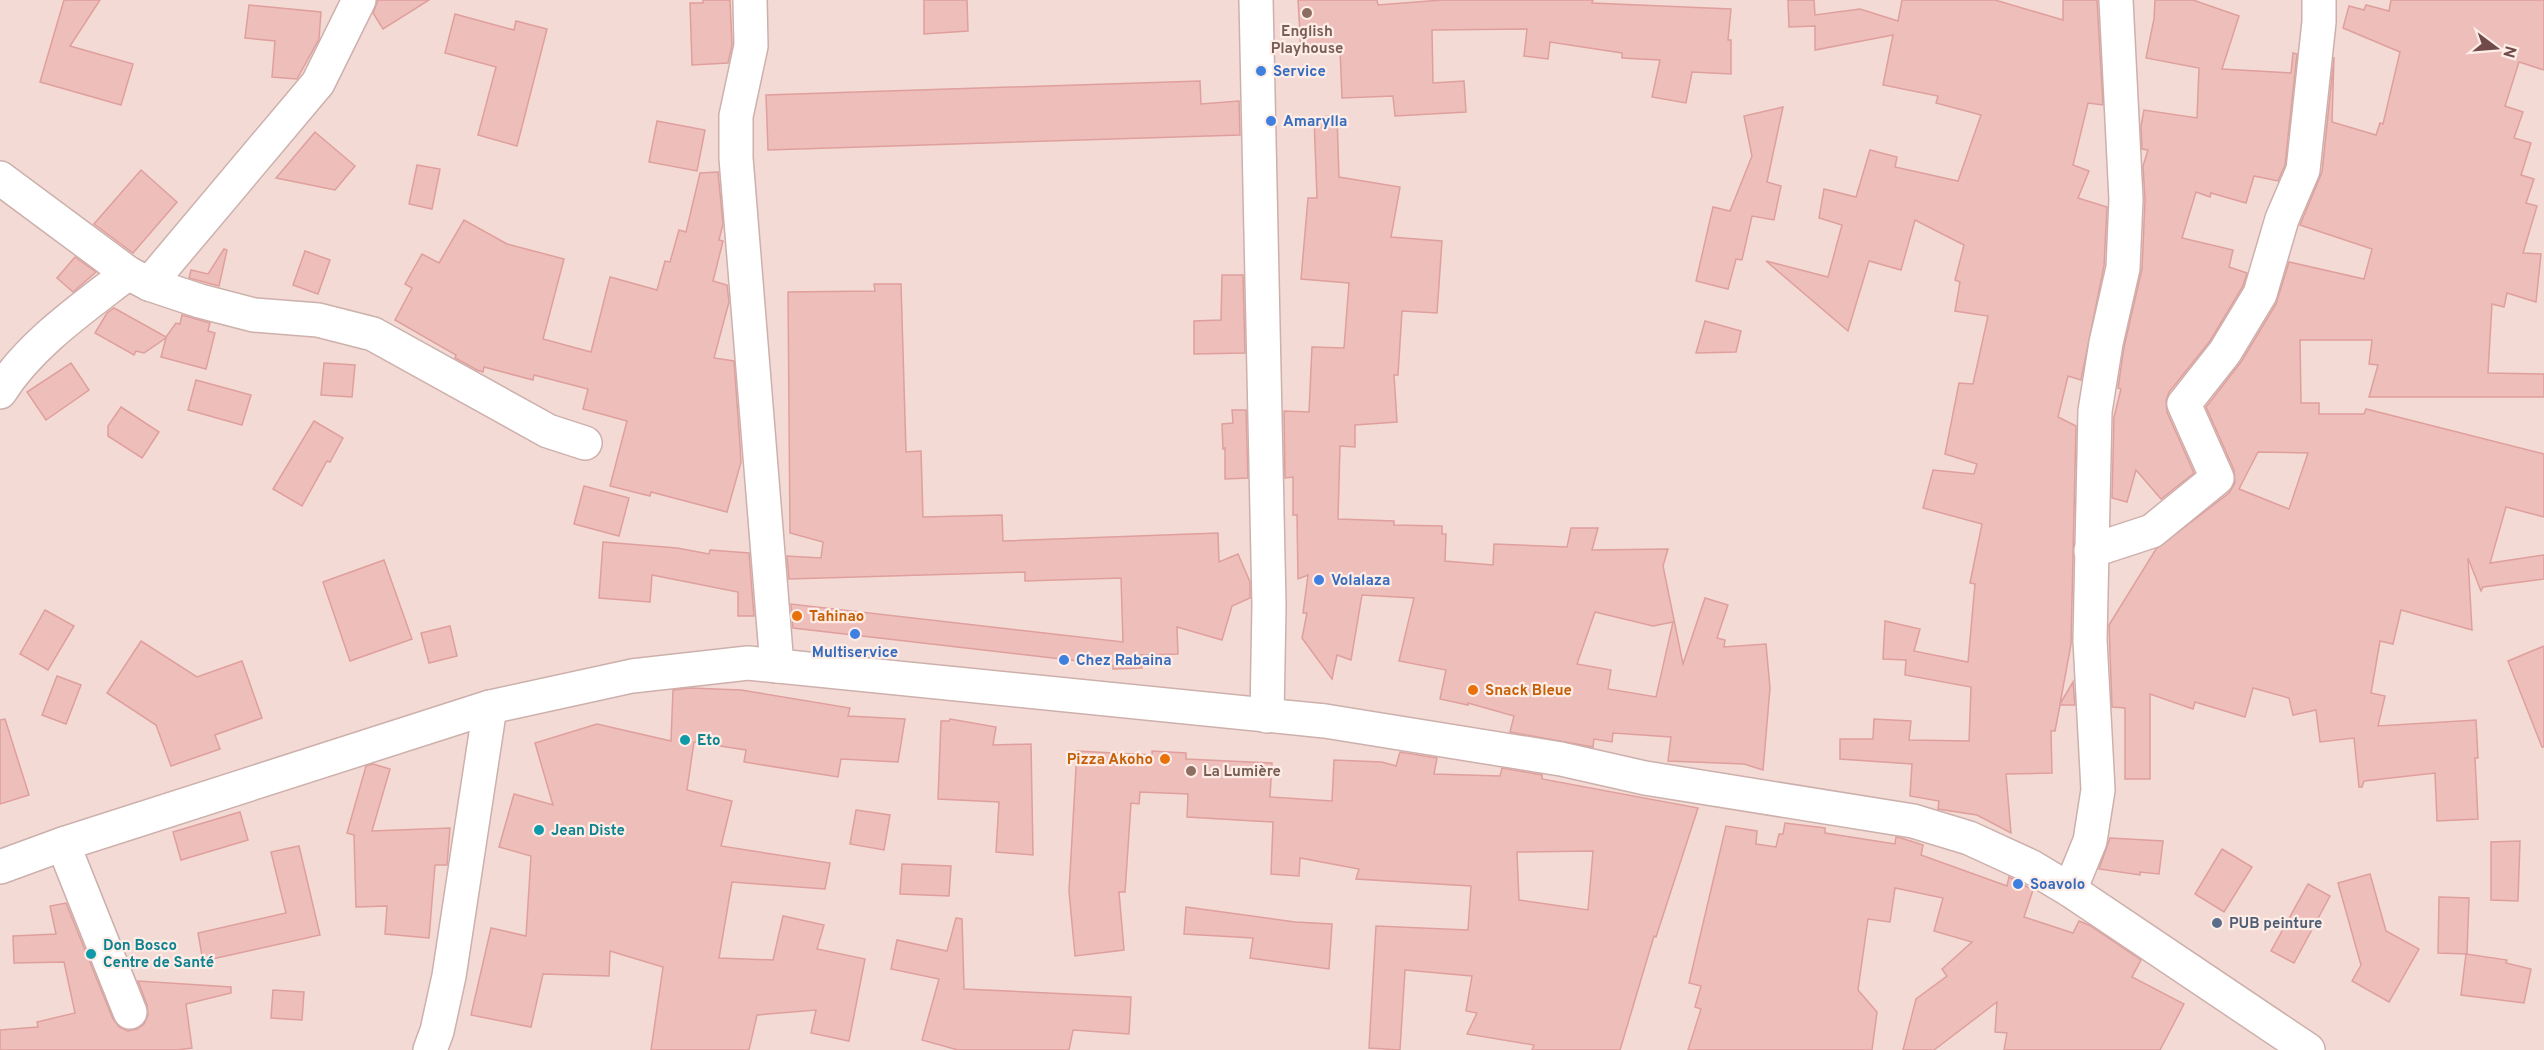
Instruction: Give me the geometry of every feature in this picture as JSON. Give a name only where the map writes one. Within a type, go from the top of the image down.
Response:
[{"type":"street","points":[[0,392],[14,369],[81,309],[138,278],[318,83],[359,0]]},
{"type":"street","points":[[750,0],[752,46],[736,117],[736,158],[777,666]]},
{"type":"street","points":[[1256,0],[1269,605],[1268,716]]},
{"type":"street","points":[[2070,890],[2090,841],[2098,790],[2090,640],[2095,411],[2106,342],[2123,268],[2126,199],[2116,0]]},
{"type":"street","points":[[2091,551],[2152,531],[2217,478],[2184,404],[2225,352],[2260,294],[2282,219],[2303,170],[2319,22],[2319,0]]},
{"type":"street","points":[[0,178],[138,278],[200,301],[254,315],[318,320],[373,334],[549,431],[585,443]]},
{"type":"street","points":[[0,867],[63,844],[490,707],[632,676],[732,663],[777,666],[1347,724],[1561,759],[1645,778],[1913,821],[1970,838],[2030,866],[2070,890],[2308,1050]]},
{"type":"street","points":[[430,1050],[437,1031],[449,976],[490,707]]},
{"type":"street","points":[[63,844],[130,1012]]},
{"type":"shaded area","points":[[0,0],[2544,0],[2544,1050],[0,1050]]},
{"type":"building","points":[[64,0],[100,0],[70,46],[133,64],[121,105],[40,82]]},
{"type":"building","points":[[378,0],[429,0],[383,29],[373,13]]},
{"type":"building","points":[[703,0],[730,0],[732,45],[728,63],[692,65],[690,3],[703,3]]},
{"type":"building","points":[[924,0],[967,0],[968,31],[924,34]]},
{"type":"building","points":[[1298,0],[1377,0],[1378,5],[1442,0],[1593,0],[1592,3],[1731,9],[1728,40],[1731,40],[1731,74],[1692,72],[1686,103],[1652,97],[1660,60],[1622,58],[1622,53],[1550,42],[1548,59],[1524,56],[1527,29],[1432,30],[1433,83],[1464,81],[1466,112],[1395,116],[1393,96],[1342,98],[1340,49],[1301,51]]},
{"type":"building","points":[[1788,0],[1814,0],[1815,15],[1860,9],[1898,21],[1902,0],[1995,0],[2063,20],[2063,0],[2097,0],[2103,105],[2088,103],[2073,165],[2089,171],[2078,198],[2107,207],[2104,266],[2081,380],[2068,376],[2058,417],[2076,426],[2071,644],[2060,704],[2073,682],[2075,705],[2060,705],[2055,731],[2051,731],[2052,773],[2006,774],[2011,833],[1977,815],[1938,809],[1939,801],[1910,796],[1912,764],[1840,759],[1840,739],[1873,739],[1874,719],[1911,721],[1909,740],[1969,741],[1971,687],[1905,675],[1906,660],[1883,659],[1885,621],[1920,629],[1914,651],[1968,662],[1975,584],[1970,583],[1982,524],[1923,508],[1933,470],[1974,474],[1977,464],[1945,454],[1959,383],[1973,384],[1988,316],[1955,311],[1960,282],[1955,280],[1964,245],[1915,220],[1901,270],[1869,261],[1848,331],[1766,261],[1828,277],[1842,225],[1819,218],[1824,189],[1856,197],[1870,150],[1897,157],[1895,167],[1958,181],[1981,115],[1936,103],[1938,96],[1883,85],[1893,35],[1815,50],[1815,26],[1789,27]]},
{"type":"building","points":[[2155,0],[2193,0],[2239,16],[2222,69],[2291,73],[2293,53],[2297,54],[2285,165],[2278,181],[2254,176],[2246,203],[2211,193],[2210,197],[2196,192],[2182,238],[2233,250],[2229,267],[2247,273],[2243,286],[2210,341],[2169,392],[2166,401],[2167,412],[2194,473],[2161,499],[2136,470],[2127,502],[2112,498],[2114,417],[2121,389],[2118,388],[2124,347],[2142,269],[2145,200],[2143,166],[2148,150],[2142,149],[2141,126],[2144,110],[2197,118],[2199,68],[2146,58],[2154,19]]},
{"type":"building","points":[[2391,0],[2544,0],[2544,70],[2519,62],[2505,106],[2523,112],[2514,138],[2531,143],[2521,175],[2534,179],[2526,203],[2537,206],[2523,253],[2541,254],[2536,302],[2507,293],[2504,307],[2492,304],[2488,373],[2544,374],[2544,397],[2369,397],[2378,365],[2369,364],[2372,340],[2300,340],[2301,403],[2319,403],[2319,414],[2364,414],[2366,409],[2544,454],[2544,517],[2506,507],[2490,563],[2544,555],[2544,579],[2483,587],[2481,591],[2468,558],[2472,630],[2401,610],[2393,644],[2380,641],[2371,693],[2385,696],[2378,726],[2476,720],[2478,819],[2437,821],[2435,773],[2364,781],[2362,787],[2359,787],[2354,738],[2320,742],[2316,710],[2293,715],[2289,698],[2253,688],[2245,717],[2195,702],[2193,709],[2150,694],[2150,779],[2125,779],[2125,708],[2112,707],[2109,625],[2156,549],[2229,493],[2235,483],[2234,470],[2206,407],[2241,362],[2276,304],[2289,262],[2364,279],[2372,249],[2300,225],[2322,172],[2334,57],[2332,122],[2376,135],[2380,123],[2383,124],[2400,52],[2343,28],[2349,6],[2364,10],[2366,5],[2389,11]],"holes":[[[2258,452],[2308,453],[2289,509],[2239,489]]]},
{"type":"building","points":[[249,5],[321,12],[319,39],[297,79],[272,77],[275,41],[245,38]]},
{"type":"building","points":[[455,14],[514,30],[516,21],[547,29],[517,146],[478,135],[496,67],[445,53]]},
{"type":"building","points":[[1200,81],[1201,104],[1239,101],[1240,135],[768,150],[766,95]]},
{"type":"building","points":[[1783,107],[1767,182],[1781,186],[1774,220],[1752,216],[1742,260],[1736,259],[1728,289],[1696,281],[1713,207],[1730,211],[1752,156],[1744,116]]},
{"type":"building","points":[[1337,116],[1339,177],[1400,187],[1391,237],[1442,241],[1437,313],[1402,311],[1398,375],[1394,375],[1397,422],[1355,425],[1355,447],[1340,446],[1338,519],[1394,521],[1394,525],[1442,526],[1442,534],[1446,534],[1445,561],[1493,565],[1494,544],[1567,547],[1571,528],[1598,528],[1592,550],[1668,549],[1663,566],[1683,664],[1705,598],[1728,605],[1717,638],[1725,640],[1724,647],[1766,644],[1770,688],[1763,770],[1744,764],[1668,761],[1671,737],[1613,733],[1612,742],[1594,739],[1593,747],[1510,732],[1514,716],[1468,703],[1468,705],[1440,699],[1446,670],[1399,661],[1414,598],[1362,595],[1351,660],[1337,655],[1332,679],[1302,638],[1307,613],[1303,613],[1308,575],[1298,579],[1297,515],[1293,515],[1293,477],[1285,478],[1284,411],[1309,412],[1312,347],[1344,348],[1349,283],[1301,279],[1308,198],[1317,198],[1314,117]],"holes":[[[1595,612],[1653,626],[1673,622],[1656,697],[1608,689],[1611,670],[1577,664]]]},
{"type":"building","points":[[657,121],[705,130],[697,171],[649,162]]},
{"type":"building","points":[[315,132],[355,166],[335,190],[276,178]]},
{"type":"building","points":[[417,165],[440,169],[432,209],[409,204]]},
{"type":"building","points":[[141,170],[177,202],[133,253],[94,224]]},
{"type":"building","points":[[718,172],[723,224],[719,240],[723,241],[713,281],[727,285],[729,302],[714,358],[734,361],[741,462],[727,512],[651,492],[650,496],[610,486],[627,421],[583,409],[588,389],[534,375],[533,380],[484,367],[483,372],[477,370],[455,358],[456,355],[395,320],[412,288],[405,284],[422,254],[439,263],[464,220],[507,244],[564,259],[543,339],[591,352],[610,277],[657,290],[665,261],[670,262],[679,230],[686,232],[700,173]]},
{"type":"building","points":[[224,249],[227,250],[219,286],[189,278],[191,270],[208,274]]},
{"type":"building","points":[[305,251],[330,260],[318,294],[293,285]]},
{"type":"building","points":[[75,257],[96,272],[73,292],[57,278]]},
{"type":"building","points":[[1222,275],[1243,275],[1245,353],[1194,354],[1194,321],[1221,320]]},
{"type":"building","points":[[874,284],[901,284],[906,452],[921,451],[923,517],[1002,515],[1003,541],[1218,533],[1219,562],[1238,554],[1250,582],[1250,598],[1232,606],[1222,640],[1177,627],[1178,654],[1141,655],[1142,668],[1113,669],[1113,665],[793,628],[791,604],[1123,642],[1121,578],[1025,581],[1025,572],[789,579],[787,556],[821,558],[823,542],[790,533],[788,292],[875,291]]},
{"type":"building","points":[[114,308],[166,337],[176,323],[180,324],[182,315],[210,323],[208,331],[215,333],[206,369],[161,357],[166,338],[144,353],[136,351],[134,355],[95,333],[107,313]]},
{"type":"building","points":[[1705,321],[1741,331],[1736,352],[1696,353]]},
{"type":"building","points":[[71,363],[89,390],[46,420],[27,392]]},
{"type":"building","points":[[324,363],[355,365],[352,397],[321,395]]},
{"type":"building","points":[[196,380],[251,395],[242,425],[188,410]]},
{"type":"building","points":[[121,407],[159,432],[142,458],[108,436],[108,426]]},
{"type":"building","points":[[1232,410],[1246,410],[1248,478],[1225,479],[1222,424],[1233,423]]},
{"type":"building","points":[[314,421],[343,438],[330,462],[327,461],[302,506],[273,489]]},
{"type":"building","points":[[584,486],[629,498],[619,536],[574,524]]},
{"type":"building","points":[[603,542],[677,548],[709,554],[710,550],[749,553],[754,616],[738,616],[738,592],[652,575],[650,602],[599,598]]},
{"type":"building","points":[[384,560],[412,639],[350,661],[323,582]]},
{"type":"building","points":[[45,610],[74,626],[48,670],[20,654]]},
{"type":"building","points":[[450,626],[457,656],[429,663],[421,633]]},
{"type":"building","points":[[141,641],[197,677],[242,661],[262,718],[215,735],[220,749],[171,766],[156,725],[107,693]]},
{"type":"building","points":[[2544,646],[2544,747],[2542,747],[2508,661]]},
{"type":"building","points":[[57,676],[81,685],[66,724],[42,715]]},
{"type":"building","points":[[691,688],[741,690],[850,708],[848,716],[905,719],[898,762],[841,759],[838,777],[744,762],[746,750],[694,742],[687,790],[732,801],[721,846],[830,863],[825,889],[732,882],[719,958],[773,960],[783,916],[824,925],[817,949],[865,959],[849,1041],[811,1033],[816,1010],[757,1015],[749,1050],[651,1050],[663,967],[610,951],[609,976],[543,974],[531,1027],[471,1015],[491,928],[526,936],[531,856],[499,847],[514,794],[553,805],[535,743],[597,724],[671,741],[673,690]]},
{"type":"building","points":[[5,719],[29,795],[0,804],[0,720]]},
{"type":"building","points":[[950,719],[996,727],[993,745],[1031,744],[1033,855],[996,852],[999,802],[938,799],[941,721]]},
{"type":"building","points":[[1077,751],[1152,755],[1152,751],[1186,753],[1186,759],[1272,763],[1270,797],[1332,801],[1334,760],[1382,762],[1396,766],[1400,752],[1437,758],[1434,774],[1500,776],[1502,768],[1542,775],[1542,779],[1698,808],[1656,937],[1654,936],[1620,1050],[1532,1050],[1534,1045],[1467,1034],[1477,1013],[1466,1011],[1472,976],[1405,970],[1400,1050],[1369,1048],[1376,926],[1468,930],[1471,886],[1356,879],[1359,869],[1300,858],[1299,876],[1271,874],[1273,822],[1187,817],[1188,794],[1140,792],[1139,804],[1131,803],[1125,892],[1119,892],[1124,950],[1075,956],[1069,891]],"holes":[[[1593,851],[1588,910],[1519,900],[1517,852]]]},
{"type":"building","points":[[373,764],[390,769],[372,831],[450,828],[447,865],[435,865],[429,938],[385,934],[387,906],[356,907],[354,835],[347,833],[366,766]]},
{"type":"building","points":[[856,810],[890,815],[884,850],[850,844]]},
{"type":"building","points":[[240,812],[248,840],[181,860],[173,832]]},
{"type":"building","points":[[1785,823],[1825,828],[1825,833],[1895,844],[1896,837],[1901,838],[1923,845],[1921,855],[2007,886],[2009,877],[2033,890],[2024,917],[2073,933],[2079,921],[2089,925],[2141,960],[2132,977],[2184,1004],[2160,1050],[2004,1050],[2007,1033],[1995,1032],[1997,1002],[1934,1050],[1903,1050],[1916,999],[1947,976],[1942,969],[1972,942],[1934,931],[1943,898],[1895,888],[1890,922],[1868,919],[1858,990],[1877,1012],[1872,1050],[1688,1050],[1701,1009],[1695,1007],[1701,986],[1689,983],[1726,826],[1757,831],[1756,844],[1776,847],[1779,834],[1783,834]]},
{"type":"building","points":[[2110,838],[2163,841],[2159,874],[2140,872],[2140,875],[2099,869]]},
{"type":"building","points":[[2520,841],[2518,901],[2491,900],[2491,842]]},
{"type":"building","points":[[299,846],[320,935],[203,961],[198,933],[286,913],[271,852]]},
{"type":"building","points":[[2222,849],[2252,867],[2224,912],[2195,894]]},
{"type":"building","points":[[902,864],[951,866],[949,896],[900,894]]},
{"type":"building","points":[[2370,874],[2386,931],[2419,949],[2389,1002],[2352,981],[2361,965],[2338,883]]},
{"type":"building","points":[[2308,884],[2330,896],[2294,963],[2271,951]]},
{"type":"building","points":[[2439,897],[2469,898],[2467,954],[2438,953]]},
{"type":"building","points":[[66,903],[113,1019],[119,1027],[128,1031],[137,1029],[144,1024],[148,1015],[147,1005],[138,981],[231,987],[231,993],[186,1004],[192,1048],[177,1050],[0,1050],[0,1030],[38,1027],[37,1022],[75,1013],[64,962],[14,963],[13,936],[56,934],[50,906]]},
{"type":"building","points":[[1186,907],[1295,922],[1332,924],[1329,969],[1250,958],[1253,938],[1184,934]]},
{"type":"building","points":[[956,918],[962,919],[964,989],[1131,997],[1129,1034],[1073,1030],[1069,1050],[958,1050],[922,1040],[939,979],[891,969],[897,940],[947,951]]},
{"type":"building","points":[[2466,954],[2507,960],[2506,963],[2531,969],[2524,1003],[2461,995]]},
{"type":"building","points":[[273,990],[304,992],[302,1020],[271,1018]]},
{"type":"place","name":"English Playhouse","points":[[1307,13]]},
{"type":"place","name":"Service","points":[[1261,71]]},
{"type":"place","name":"Amarylla","points":[[1271,121]]},
{"type":"place","name":"Volalaza","points":[[1319,580]]},
{"type":"place","name":"Tahinao","points":[[797,616]]},
{"type":"place","name":"Multiservice","points":[[855,634]]},
{"type":"place","name":"Chez Rabaina","points":[[1064,660]]},
{"type":"place","name":"Snack Bleue","points":[[1473,690]]},
{"type":"place","name":"Eto","points":[[685,740]]},
{"type":"place","name":"Pizza Akoho","points":[[1165,759]]},
{"type":"place","name":"La Lumière","points":[[1191,771]]},
{"type":"place","name":"Jean Diste","points":[[539,830]]},
{"type":"place","name":"Soavolo","points":[[2018,884]]},
{"type":"place","name":"PUB peinture","points":[[2217,923]]},
{"type":"place","name":"Don Bosco Centre de Santé","points":[[91,954]]}]
